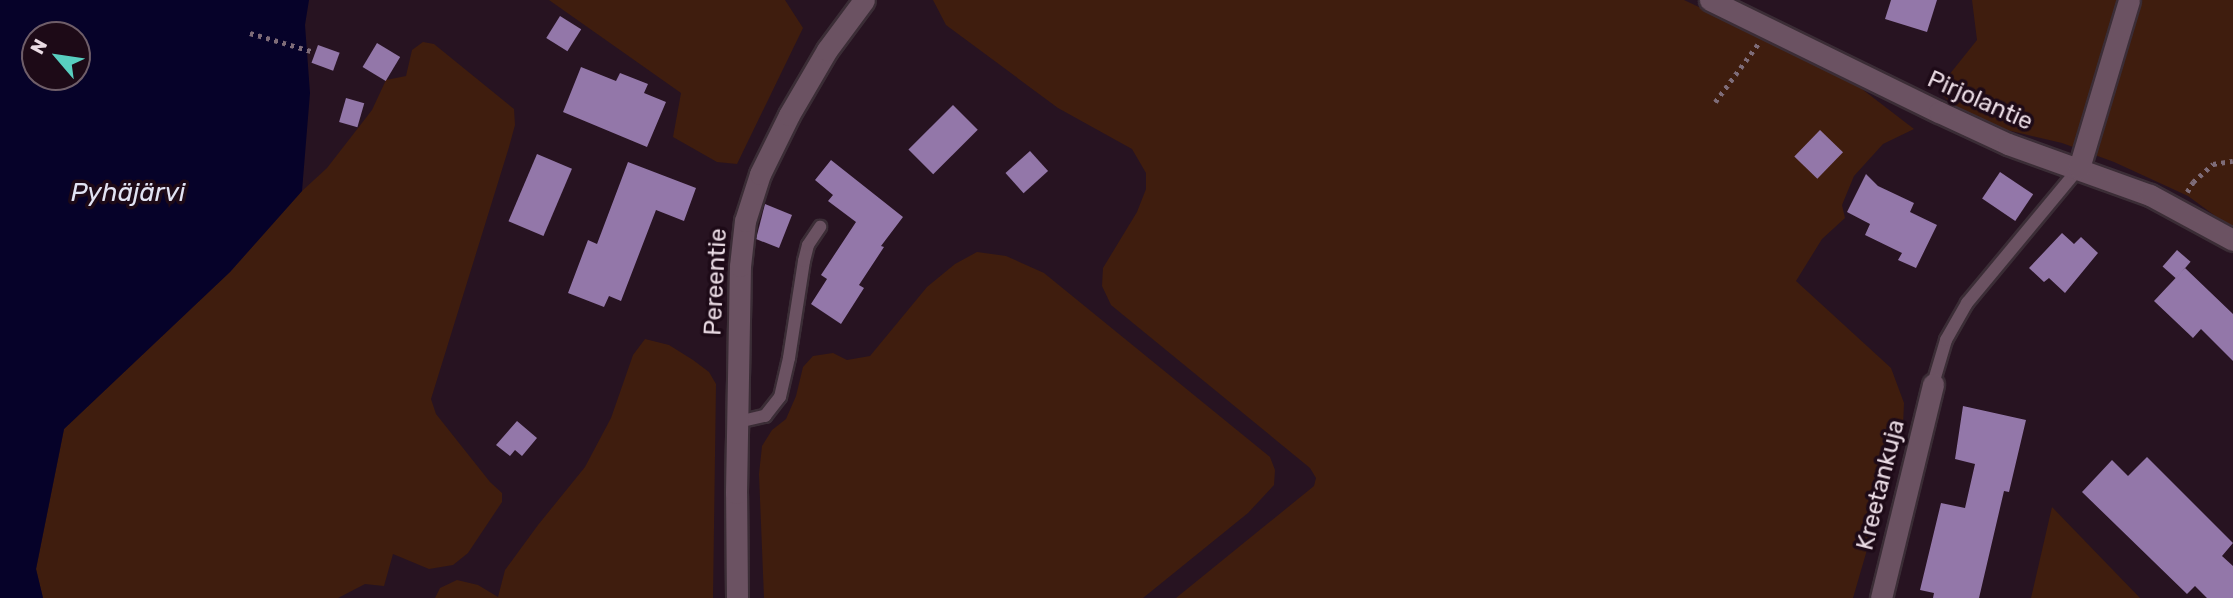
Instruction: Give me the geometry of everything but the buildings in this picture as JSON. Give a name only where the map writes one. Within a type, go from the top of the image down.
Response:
[{"type":"street","name":"Pereentie","points":[[737,598],[741,240],[749,204],[760,174],[789,115],[827,50],[864,0]]},
{"type":"street","name":"Pirjolantie","points":[[1710,0],[1997,139],[2079,168],[2179,210],[2233,240]]},
{"type":"street","points":[[2079,168],[2129,0]]},
{"type":"street","name":"Kreetankuja","points":[[1881,598],[1933,384]]},
{"type":"lane","points":[[1933,384],[1946,340],[1968,303],[2079,168]]},
{"type":"lane","points":[[738,422],[765,416],[780,397],[804,261],[808,245],[820,227]]},
{"type":"path","points":[[1715,102],[1769,29]]},
{"type":"path","points":[[250,33],[311,51]]},
{"type":"path","points":[[2179,210],[2193,182],[2213,164],[2233,161]]},
{"type":"shaded area","points":[[549,0],[785,0],[803,28],[737,164],[717,162],[673,137],[681,93]]},
{"type":"shaded area","points":[[933,0],[1684,0],[1845,76],[1914,129],[1883,144],[1854,176],[1842,205],[1845,218],[1822,239],[1796,281],[1891,368],[1904,403],[1903,426],[1853,598],[1176,598],[1314,486],[1316,478],[1310,468],[1111,305],[1102,286],[1103,268],[1137,212],[1146,189],[1146,173],[1132,149],[1058,108],[946,25]]},
{"type":"shaded area","points":[[1972,0],[2233,0],[2233,229],[2188,196],[2114,162],[2062,143],[2007,130],[1958,110],[1943,96],[1941,85],[1977,40]]},
{"type":"shaded area","points":[[423,42],[434,44],[514,109],[515,125],[509,147],[431,399],[436,414],[490,482],[502,493],[502,502],[468,553],[453,565],[429,569],[393,554],[384,586],[365,584],[338,598],[43,598],[36,569],[64,429],[230,272],[302,191],[327,168],[372,110],[386,80],[406,76],[412,50]]},
{"type":"shaded area","points":[[977,252],[1006,256],[1044,273],[1270,457],[1275,470],[1274,485],[1248,513],[1143,598],[764,598],[759,474],[762,446],[772,430],[786,419],[796,396],[803,367],[813,356],[833,353],[847,360],[870,356],[927,287],[955,264]]},
{"type":"shaded area","points":[[645,339],[669,345],[693,360],[709,372],[716,384],[713,598],[435,598],[440,588],[457,580],[478,585],[498,597],[505,570],[585,467],[611,418],[633,355]]},
{"type":"shaded area","points":[[2052,507],[2140,598],[2031,598]]},
{"type":"water","name":"Pyhäjärvi","points":[[0,0],[309,0],[305,25],[310,93],[302,191],[230,272],[64,429],[36,569],[43,598],[0,598]]}]
